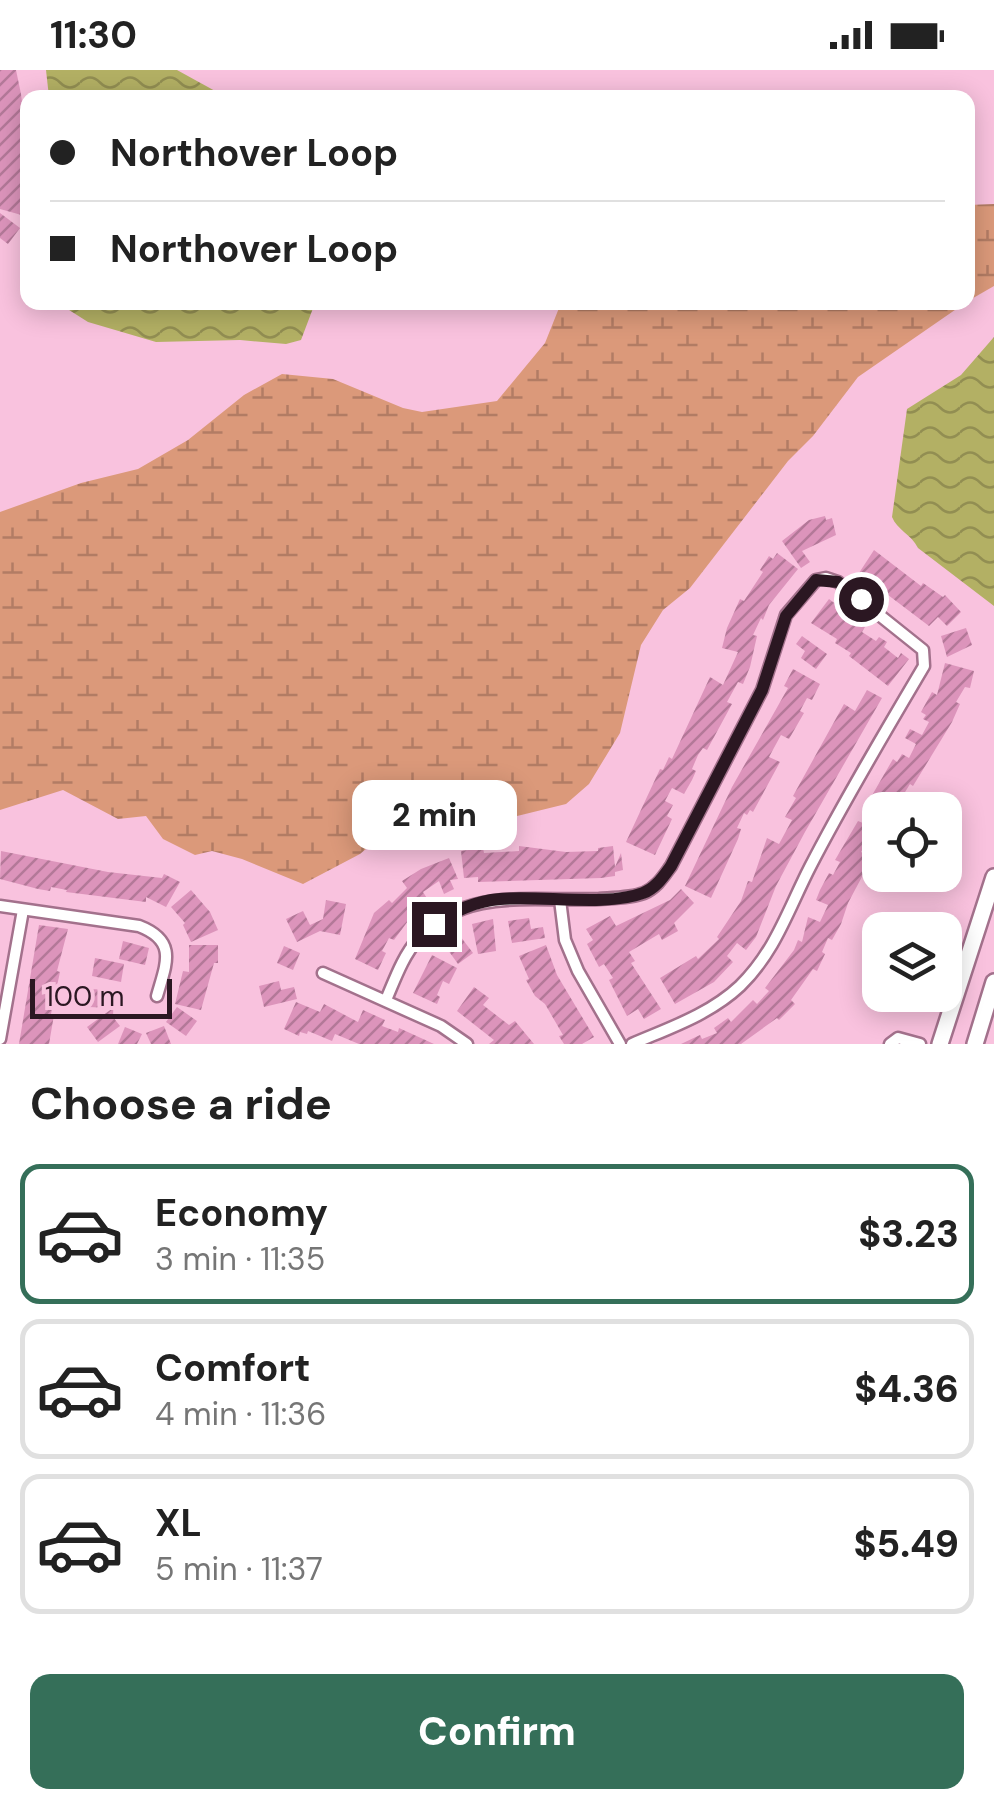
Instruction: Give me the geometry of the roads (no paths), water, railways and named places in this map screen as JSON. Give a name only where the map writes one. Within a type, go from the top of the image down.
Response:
[{"type":"highway","points":[[940,1044],[994,877]]},
{"type":"highway","points":[[974,1044],[994,982]]},
{"type":"street","points":[[386,1000],[416,941],[453,912],[502,899],[560,900],[642,894],[658,884],[762,690],[786,616],[816,580],[838,582],[924,650],[924,666],[817,854],[780,934],[762,962],[722,1002],[632,1044]]},
{"type":"street","points":[[560,900],[565,940],[578,972],[620,1044]]},
{"type":"street","points":[[0,906],[140,926],[155,932],[168,959],[157,996]]},
{"type":"street","points":[[0,1039],[23,910]]},
{"type":"street","points":[[324,973],[442,1026],[466,1044]]},
{"type":"street","points":[[890,1044],[898,1038],[920,1044]]},
{"type":"water","points":[[46,70],[177,70],[213,90],[48,90]]},
{"type":"water","points":[[69,310],[312,310],[301,340],[286,344],[240,340],[156,342],[88,322]]},
{"type":"water","points":[[994,337],[994,606],[918,548],[892,517],[907,409],[961,375]]}]
